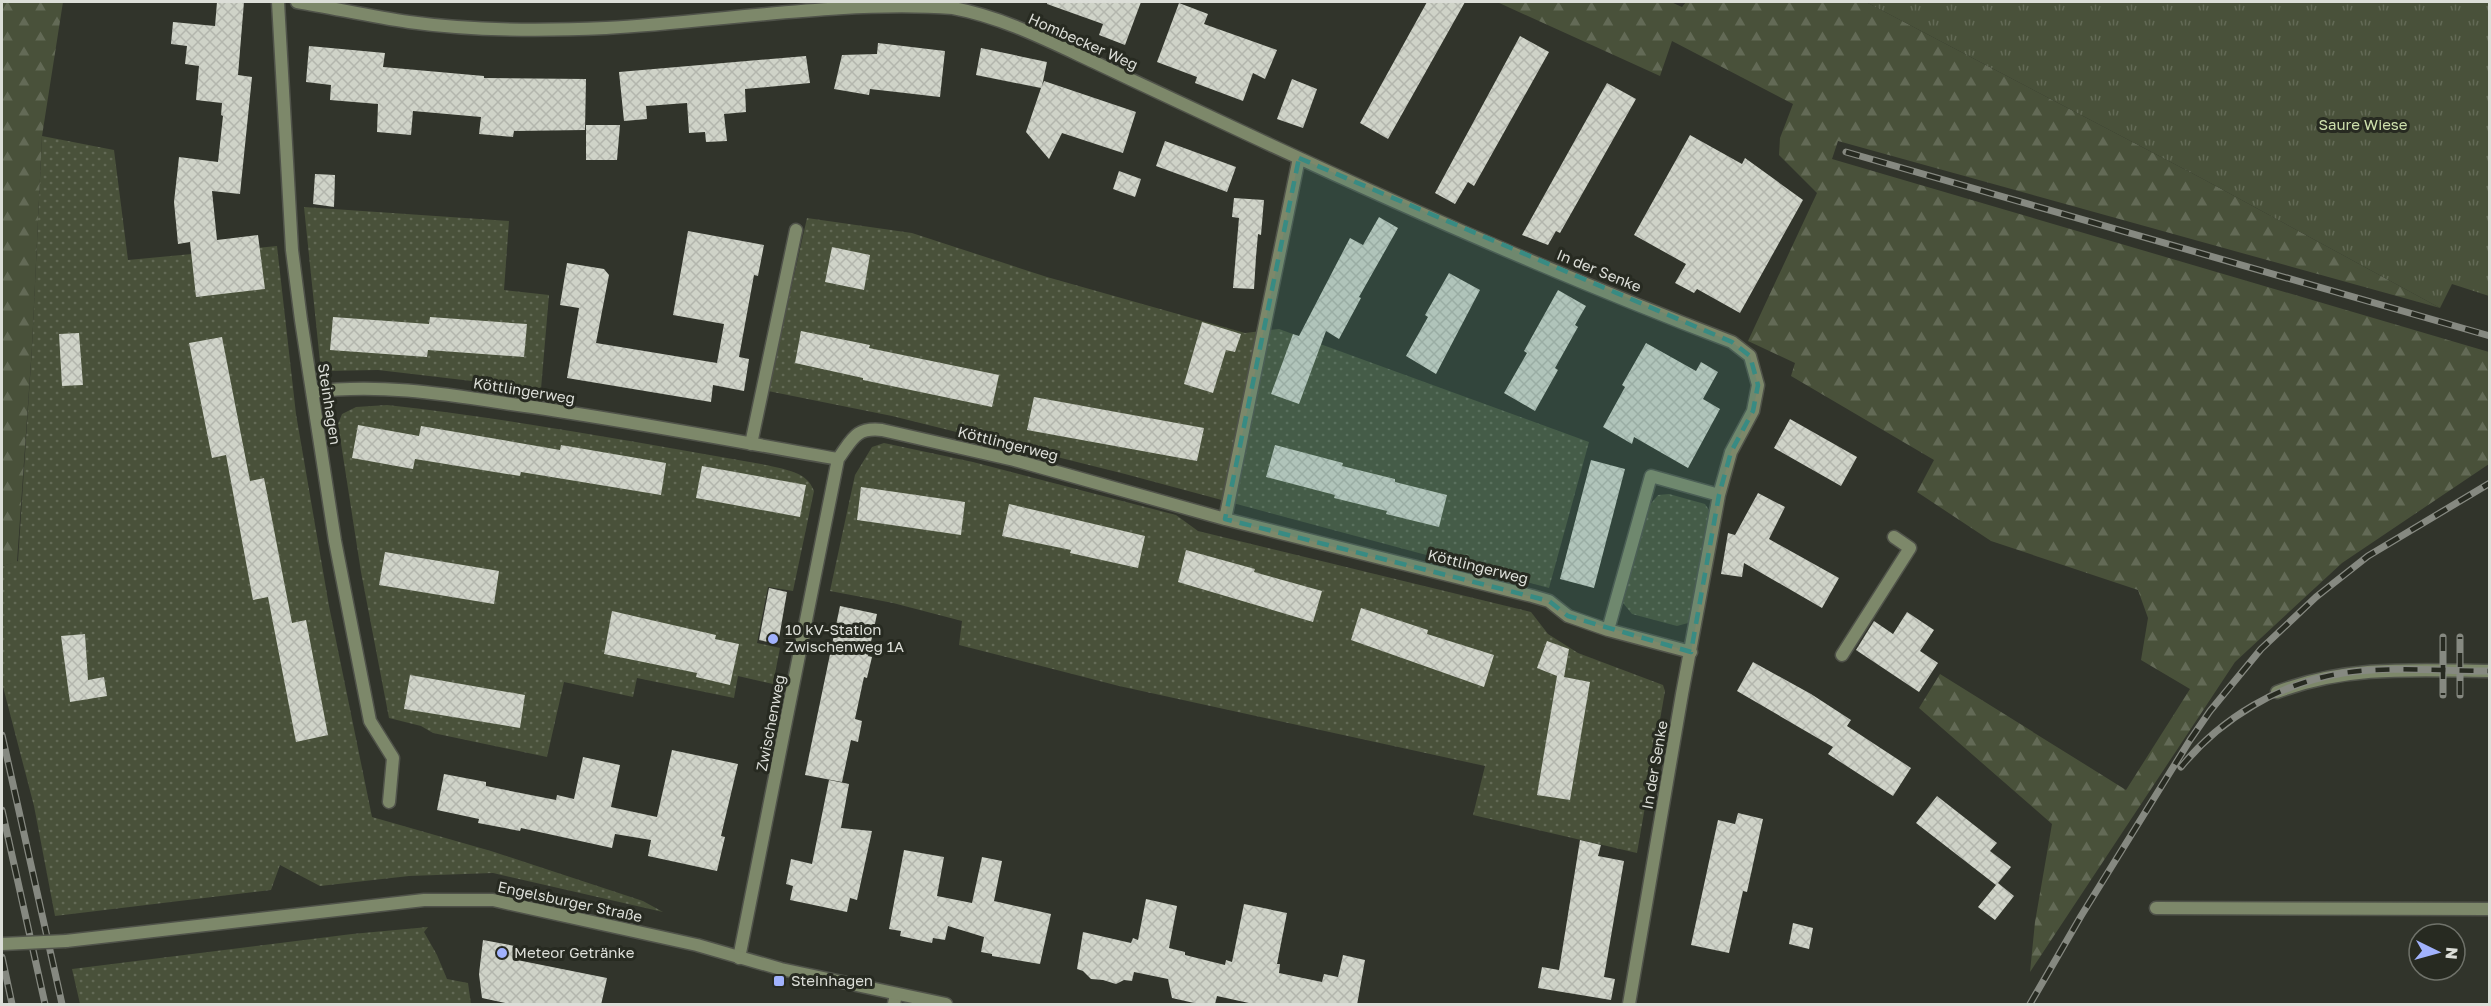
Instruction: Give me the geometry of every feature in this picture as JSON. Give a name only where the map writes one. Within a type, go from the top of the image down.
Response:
[{"type":"street","name":"Steinhagen","points":[[278,2],[292,250],[335,541],[370,722],[393,758],[389,801]]},
{"type":"street","name":"Hombecker Weg","points":[[297,2],[408,22],[466,27],[526,28],[603,28],[644,25],[843,2],[927,3],[987,17],[1044,39],[1299,158]]},
{"type":"street","name":"In der Senke","points":[[1299,158],[1519,255],[1732,342],[1750,356],[1758,385],[1753,411],[1731,452],[1719,495],[1629,1005]]},
{"type":"street","points":[[1225,519],[1299,158]]},
{"type":"street","points":[[751,444],[796,230]]},
{"type":"street","name":"Köttlingerweg","points":[[312,392],[338,389],[436,393],[558,411],[838,459],[856,434],[868,428],[882,429],[1014,460],[1225,519],[1549,601],[1568,616],[1608,630],[1691,652]]},
{"type":"street","name":"Zwischenweg","points":[[739,958],[838,459]]},
{"type":"street","points":[[1608,630],[1651,476],[1719,495]]},
{"type":"street","points":[[1842,655],[1910,548],[1894,537]]},
{"type":"street","points":[[2277,692],[2324,677],[2365,671],[2490,671]]},
{"type":"street","name":"Engelsburger Straße","points":[[2,944],[66,941],[424,900],[455,898],[493,900],[697,945],[895,999],[946,1005]]},
{"type":"street","points":[[2156,908],[2490,909]]},
{"type":"highlighted area","points":[[1299,158],[1732,342],[1750,356],[1758,385],[1753,411],[1731,452],[1719,495],[1691,652],[1568,616],[1549,601],[1225,519]]},
{"type":"green space","points":[[2,2],[63,2],[42,136],[32,347],[17,562],[2,566]]},
{"type":"green space","points":[[1497,2],[1671,2],[1682,7],[1686,2],[1866,2],[2203,179],[2440,308],[1838,141],[1832,159],[2489,352],[2489,464],[2342,563],[2235,662],[2030,972],[2035,922],[2052,824],[1919,708],[1940,674],[2126,790],[2190,689],[2141,660],[2148,618],[2138,590],[1991,541],[1917,492],[1934,460],[1791,376],[1795,363],[1748,341],[1817,193],[1779,155],[1780,138],[1793,104],[1672,41],[1660,76]]},
{"type":"green space","name":"Saure Wiese","points":[[1866,2],[2489,2],[2489,296],[2452,284],[2440,308],[2203,179]]},
{"type":"green space","points":[[42,136],[114,150],[128,260],[277,246],[296,414],[329,606],[372,817],[491,851],[643,901],[663,912],[493,873],[409,876],[320,886],[280,865],[271,890],[55,916],[34,806],[2,683],[2,566],[18,561],[32,347]]},
{"type":"green space","points":[[304,207],[509,221],[504,290],[549,295],[541,389],[378,370],[326,371],[320,362]]},
{"type":"green space","points":[[807,218],[912,233],[1047,277],[1245,333],[1279,329],[1589,442],[1549,588],[1125,474],[892,416],[768,391]]},
{"type":"green space","points":[[387,405],[530,424],[767,465],[801,475],[811,484],[814,491],[793,591],[768,587],[757,643],[780,648],[773,684],[738,676],[734,698],[637,678],[633,697],[564,682],[547,757],[433,733],[421,726],[389,718],[361,572],[338,424],[342,414],[356,407]]},
{"type":"green space","points":[[884,443],[973,462],[1176,515],[1198,531],[1531,612],[1548,634],[1578,653],[1663,685],[1665,691],[1637,853],[1473,815],[1485,766],[1119,686],[959,645],[962,621],[893,603],[830,591],[855,475],[872,447]]},
{"type":"green space","points":[[1669,494],[1705,504],[1711,513],[1695,614],[1688,623],[1677,626],[1632,614],[1623,603],[1648,507],[1658,495]]},
{"type":"green space","points":[[428,927],[424,932],[447,979],[468,983],[471,1004],[80,1004],[72,969],[352,934]]},
{"type":"building","points":[[217,2],[244,2],[238,75],[252,77],[240,194],[212,191],[217,240],[258,235],[265,289],[196,297],[190,242],[178,244],[174,202],[179,157],[218,162],[223,116],[221,115],[222,103],[196,100],[199,66],[185,64],[187,46],[171,44],[173,22],[215,26]]},
{"type":"building","points":[[1047,2],[1141,2],[1125,45],[1099,35],[1103,24],[1047,4]]},
{"type":"building","points":[[1427,2],[1465,2],[1388,139],[1360,123]]},
{"type":"building","points":[[1179,3],[1208,14],[1204,24],[1277,50],[1265,79],[1253,73],[1243,101],[1195,83],[1197,77],[1157,62]]},
{"type":"building","points":[[1520,36],[1549,52],[1474,186],[1468,182],[1455,204],[1435,193]]},
{"type":"building","points":[[878,43],[945,51],[940,97],[870,89],[869,95],[834,89],[842,55],[877,54]]},
{"type":"building","points":[[309,46],[385,53],[383,67],[484,76],[484,78],[586,79],[585,130],[514,131],[513,137],[479,134],[481,117],[413,111],[411,135],[377,132],[378,104],[330,100],[331,85],[306,82]]},
{"type":"building","points":[[981,48],[1047,62],[1042,86],[1044,81],[1136,112],[1123,153],[1062,133],[1049,159],[1026,132],[1041,88],[976,75]]},
{"type":"building","points":[[806,56],[810,83],[745,89],[746,112],[724,114],[727,141],[706,142],[705,132],[689,133],[687,103],[646,106],[647,119],[624,121],[619,72]]},
{"type":"building","points":[[1292,79],[1317,89],[1303,128],[1277,119]]},
{"type":"building","points":[[1607,83],[1636,99],[1560,233],[1556,231],[1548,245],[1522,235]]},
{"type":"building","points":[[586,125],[620,125],[617,160],[586,160]]},
{"type":"building","points":[[1690,135],[1742,164],[1745,158],[1803,200],[1740,313],[1697,289],[1694,293],[1675,283],[1686,264],[1634,235]]},
{"type":"building","points":[[1165,141],[1236,167],[1227,192],[1156,166]]},
{"type":"building","points":[[1119,171],[1141,179],[1135,197],[1113,189]]},
{"type":"building","points":[[315,174],[335,175],[334,207],[313,204]]},
{"type":"building","points":[[1234,198],[1264,200],[1261,235],[1258,234],[1254,289],[1233,288],[1239,218],[1232,217]]},
{"type":"building","points":[[1379,217],[1398,228],[1359,297],[1361,298],[1339,339],[1326,331],[1299,404],[1271,394],[1293,334],[1299,336],[1350,238],[1363,245]]},
{"type":"building","points":[[688,231],[764,245],[758,276],[754,275],[739,357],[749,359],[744,391],[713,385],[711,402],[567,378],[579,308],[560,305],[567,263],[604,269],[609,275],[596,343],[717,363],[724,324],[673,315]]},
{"type":"building","points":[[832,247],[870,255],[864,290],[825,282]]},
{"type":"building","points":[[1449,273],[1480,290],[1436,374],[1406,356],[1428,317],[1425,315]]},
{"type":"building","points":[[1558,290],[1586,306],[1575,325],[1578,327],[1555,368],[1558,370],[1535,411],[1504,393]]},
{"type":"building","points":[[333,317],[429,324],[430,317],[527,324],[524,357],[428,350],[427,357],[330,350]]},
{"type":"building","points":[[1202,322],[1241,334],[1235,352],[1226,350],[1213,393],[1184,384]]},
{"type":"building","points":[[801,331],[870,345],[869,348],[999,375],[992,407],[795,363]]},
{"type":"building","points":[[79,333],[83,385],[62,386],[59,334]]},
{"type":"building","points":[[222,337],[250,481],[264,478],[292,623],[306,620],[328,735],[296,742],[268,597],[253,600],[226,455],[212,458],[189,343]]},
{"type":"building","points":[[1646,343],[1696,371],[1701,362],[1718,372],[1703,399],[1720,409],[1688,468],[1634,437],[1632,444],[1603,427],[1625,387],[1622,385]]},
{"type":"building","points":[[1034,397],[1204,428],[1197,461],[1027,430]]},
{"type":"building","points":[[1790,419],[1857,457],[1841,486],[1774,448]]},
{"type":"building","points":[[358,425],[419,436],[421,426],[560,450],[561,445],[666,463],[661,495],[521,472],[520,476],[415,459],[413,469],[352,458]]},
{"type":"building","points":[[1275,445],[1343,463],[1342,466],[1395,479],[1395,482],[1447,495],[1439,527],[1386,514],[1387,511],[1334,498],[1335,495],[1266,477]]},
{"type":"building","points":[[1591,460],[1625,469],[1594,588],[1560,579]]},
{"type":"building","points":[[702,466],[806,485],[800,517],[696,498]]},
{"type":"building","points":[[861,487],[965,502],[961,535],[857,520]]},
{"type":"building","points":[[1758,493],[1785,507],[1769,539],[1839,578],[1822,608],[1744,563],[1742,577],[1721,574],[1728,533],[1735,535]]},
{"type":"building","points":[[1009,504],[1145,536],[1138,568],[1070,553],[1071,550],[1002,536]]},
{"type":"building","points":[[1186,550],[1322,591],[1313,622],[1178,582]]},
{"type":"building","points":[[385,552],[499,571],[494,604],[379,585]]},
{"type":"building","points":[[769,588],[787,592],[778,644],[759,640]]},
{"type":"building","points":[[840,606],[877,614],[868,656],[872,657],[867,678],[864,677],[855,719],[862,721],[858,742],[851,740],[842,782],[805,775]]},
{"type":"building","points":[[1361,608],[1428,630],[1427,634],[1494,655],[1484,687],[1351,640]]},
{"type":"building","points":[[612,611],[716,635],[715,639],[739,644],[730,685],[696,677],[697,673],[604,654]]},
{"type":"building","points":[[1907,612],[1934,630],[1920,651],[1938,663],[1919,692],[1856,650],[1874,621],[1893,634]]},
{"type":"building","points":[[85,634],[88,680],[104,677],[107,696],[70,702],[61,636]]},
{"type":"building","points":[[1547,641],[1569,649],[1564,677],[1590,682],[1570,800],[1537,795],[1557,676],[1537,668]]},
{"type":"building","points":[[1753,662],[1811,694],[1851,720],[1847,726],[1911,768],[1893,796],[1828,754],[1833,747],[1737,691]]},
{"type":"building","points":[[410,675],[525,695],[520,728],[404,709]]},
{"type":"building","points":[[672,750],[738,764],[721,836],[725,837],[717,871],[648,856],[651,840],[615,834],[612,848],[521,828],[520,831],[478,823],[479,819],[437,810],[444,774],[486,782],[486,786],[556,800],[557,795],[574,799],[583,757],[620,765],[611,807],[657,817]]},
{"type":"building","points":[[829,780],[849,784],[841,828],[872,831],[857,900],[850,898],[847,912],[790,900],[793,886],[786,884],[791,859],[812,864]]},
{"type":"building","points":[[1937,796],[1997,843],[1990,851],[2011,867],[1998,883],[2014,896],[1995,920],[1978,907],[1996,885],[1916,823]]},
{"type":"building","points":[[1738,813],[1763,819],[1747,892],[1743,891],[1729,953],[1691,945],[1718,820],[1735,824]]},
{"type":"building","points":[[1580,840],[1601,845],[1598,856],[1624,861],[1604,977],[1615,979],[1611,1000],[1538,988],[1542,967],[1559,970]]},
{"type":"building","points":[[904,850],[944,857],[937,896],[972,903],[982,857],[1002,861],[994,901],[1051,914],[1040,964],[981,952],[984,937],[948,926],[945,940],[933,938],[932,943],[900,936],[901,931],[889,929]]},
{"type":"building","points":[[1146,899],[1177,906],[1169,948],[1185,952],[1185,955],[1225,965],[1226,960],[1232,962],[1244,904],[1287,913],[1277,964],[1280,964],[1279,973],[1322,982],[1324,974],[1338,977],[1343,955],[1365,960],[1357,1005],[1258,1005],[1217,996],[1215,1004],[1203,1005],[1172,998],[1168,979],[1134,972],[1132,981],[1124,980],[1116,984],[1091,979],[1083,971],[1077,969],[1083,932],[1131,943],[1133,938],[1138,940]]},
{"type":"building","points":[[1793,923],[1813,928],[1809,949],[1789,944]]},
{"type":"building","points":[[483,940],[520,947],[517,960],[607,978],[601,1005],[515,1005],[482,998],[479,974]]},
{"type":"railway","points":[[1846,152],[2490,336]]},
{"type":"railway","points":[[2030,1004],[2081,916],[2190,740],[2210,711],[2261,649],[2316,597],[2368,556],[2490,483]]},
{"type":"railway","points":[[2443,637],[2443,695]]},
{"type":"railway","points":[[2460,637],[2460,695]]},
{"type":"railway","points":[[2181,767],[2197,749],[2233,718],[2253,705],[2297,685],[2320,678],[2361,671],[2416,669],[2490,671]]},
{"type":"railway","points":[[2,735],[62,1004]]},
{"type":"railway","points":[[2,810],[45,1004]]},
{"type":"railway","points":[[2,957],[12,1004]]},
{"type":"place","name":"10 kV-Station Zwischenweg 1A","points":[[773,639]]},
{"type":"place","name":"Meteor Getränke","points":[[502,953]]},
{"type":"place","name":"Steinhagen","points":[[779,981]]}]
